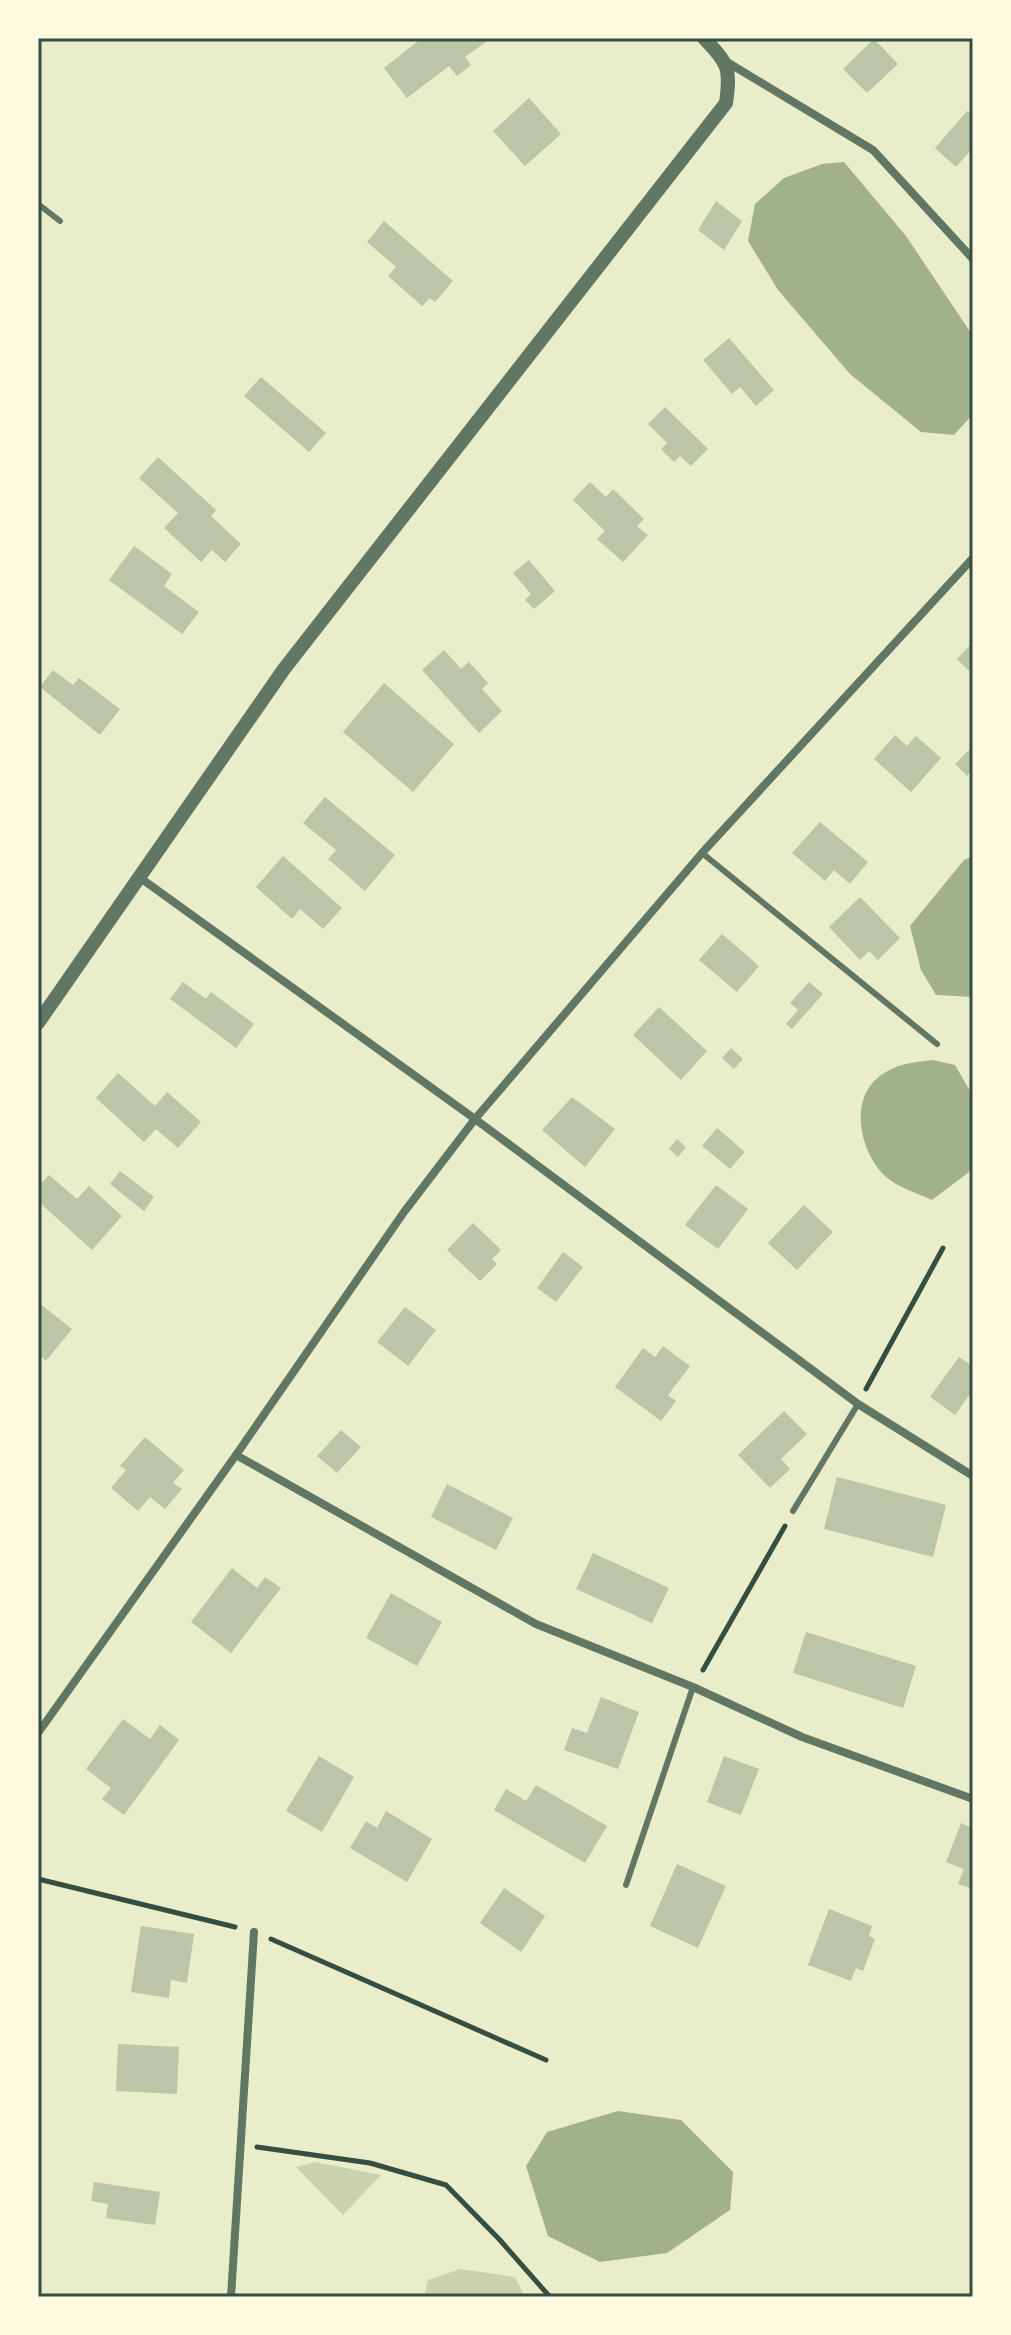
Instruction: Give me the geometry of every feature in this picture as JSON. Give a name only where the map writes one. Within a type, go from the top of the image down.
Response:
[{"type":"street","points":[[704,38],[726,62],[873,150],[973,259]]},
{"type":"street","points":[[38,1023],[284,669],[726,103],[729,83],[726,62]]},
{"type":"street","points":[[38,1733],[404,1212],[475,1119],[702,853],[973,558]]},
{"type":"street","points":[[139,877],[475,1119],[858,1404],[973,1476]]},
{"type":"street","points":[[236,1455],[536,1624],[693,1687],[802,1737],[973,1799]]},
{"type":"street","points":[[231,2297],[254,1932]]},
{"type":"lane","points":[[38,204],[60,221]]},
{"type":"lane","points":[[702,853],[937,1044]]},
{"type":"lane","points":[[793,1511],[858,1404]]},
{"type":"lane","points":[[626,1885],[693,1687]]},
{"type":"path","points":[[858,1404],[943,1248]]},
{"type":"path","points":[[693,1687],[793,1511]]},
{"type":"path","points":[[38,1879],[254,1932],[546,2060]]},
{"type":"path","points":[[241,2144],[370,2163],[446,2185],[550,2297]]},
{"type":"shaded area","points":[[844,162],[906,236],[973,336],[973,414],[954,435],[921,432],[850,374],[778,290],[748,241],[755,204],[784,178],[822,164]]},
{"type":"shaded area","points":[[973,856],[973,997],[936,995],[921,970],[910,926],[964,860]]},
{"type":"shaded area","points":[[933,1060],[955,1065],[973,1096],[973,1160],[969,1172],[932,1200],[899,1186],[883,1174],[868,1150],[861,1121],[866,1093],[874,1081],[897,1067]]},
{"type":"shaded area","points":[[618,2111],[681,2120],[733,2172],[730,2210],[667,2253],[600,2262],[548,2236],[526,2166],[547,2132]]},
{"type":"shaded area","points":[[315,2162],[381,2175],[343,2215],[296,2167]]},
{"type":"shaded area","points":[[460,2269],[515,2277],[525,2297],[424,2297],[428,2280]]},
{"type":"building","points":[[422,38],[485,38],[487,41],[465,57],[471,65],[457,76],[449,66],[407,98],[384,68]]},
{"type":"building","points":[[874,39],[898,64],[867,93],[843,69]]},
{"type":"building","points":[[529,98],[561,134],[525,166],[493,131]]},
{"type":"building","points":[[967,111],[973,116],[973,148],[956,167],[935,148]]},
{"type":"building","points":[[716,201],[742,221],[724,250],[698,230]]},
{"type":"building","points":[[384,221],[453,281],[435,302],[430,298],[422,306],[388,276],[396,267],[367,242]]},
{"type":"building","points":[[729,338],[774,390],[756,406],[740,387],[732,394],[703,360]]},
{"type":"building","points":[[261,377],[326,433],[309,452],[244,396]]},
{"type":"building","points":[[665,407],[708,449],[691,466],[680,456],[674,462],[661,449],[667,443],[648,424]]},
{"type":"building","points":[[158,457],[216,510],[211,516],[241,544],[225,562],[212,550],[201,562],[164,528],[178,513],[139,478]]},
{"type":"building","points":[[590,482],[606,497],[613,489],[644,519],[637,526],[648,535],[623,562],[597,539],[605,531],[573,500]]},
{"type":"building","points":[[134,546],[172,574],[164,586],[199,612],[182,634],[109,580]]},
{"type":"building","points":[[529,560],[555,591],[534,609],[525,600],[531,594],[513,573]]},
{"type":"building","points":[[973,642],[973,667],[969,671],[957,659]]},
{"type":"building","points":[[444,650],[461,669],[469,662],[488,683],[482,689],[502,711],[479,733],[422,670]]},
{"type":"building","points":[[53,670],[73,685],[79,678],[120,709],[100,735],[40,687]]},
{"type":"building","points":[[384,683],[454,744],[413,792],[343,732]]},
{"type":"building","points":[[895,735],[907,746],[916,736],[941,758],[911,792],[874,759]]},
{"type":"building","points":[[969,750],[973,755],[973,770],[967,776],[955,764]]},
{"type":"building","points":[[325,797],[395,855],[365,891],[328,859],[336,850],[303,823]]},
{"type":"building","points":[[820,822],[868,862],[850,884],[834,870],[825,881],[792,853]]},
{"type":"building","points":[[283,856],[342,908],[323,929],[300,909],[292,919],[256,887]]},
{"type":"building","points":[[860,897],[900,938],[878,960],[869,951],[860,960],[829,927]]},
{"type":"building","points":[[722,934],[759,966],[737,992],[699,960]]},
{"type":"building","points":[[183,982],[206,999],[211,992],[254,1024],[236,1048],[170,999]]},
{"type":"building","points":[[809,982],[823,994],[792,1029],[786,1024],[798,1010],[790,1003]]},
{"type":"building","points":[[659,1007],[707,1051],[681,1080],[633,1035]]},
{"type":"building","points":[[731,1048],[743,1059],[734,1069],[722,1058]]},
{"type":"building","points":[[118,1073],[155,1106],[167,1092],[201,1122],[178,1148],[156,1129],[144,1142],[96,1098]]},
{"type":"building","points":[[572,1097],[615,1129],[585,1167],[542,1130]]},
{"type":"building","points":[[717,1128],[745,1152],[730,1169],[702,1146]]},
{"type":"building","points":[[677,1139],[686,1147],[678,1157],[669,1149]]},
{"type":"building","points":[[120,1171],[154,1197],[144,1211],[110,1184]]},
{"type":"building","points":[[49,1175],[77,1199],[89,1186],[122,1216],[92,1250],[38,1201],[38,1187]]},
{"type":"building","points":[[716,1185],[748,1209],[718,1249],[685,1225]]},
{"type":"building","points":[[804,1205],[833,1232],[797,1270],[768,1243]]},
{"type":"building","points":[[473,1223],[501,1250],[492,1259],[497,1264],[480,1281],[447,1250]]},
{"type":"building","points":[[563,1252],[583,1267],[556,1302],[537,1288]]},
{"type":"building","points":[[38,1302],[72,1329],[46,1361],[38,1354]]},
{"type":"building","points":[[405,1307],[436,1330],[408,1366],[377,1342]]},
{"type":"building","points":[[663,1346],[690,1366],[668,1395],[676,1401],[661,1421],[615,1387],[643,1348],[655,1357]]},
{"type":"building","points":[[959,1357],[973,1367],[973,1390],[955,1415],[930,1397]]},
{"type":"building","points":[[784,1411],[807,1434],[781,1459],[790,1469],[770,1488],[738,1455]]},
{"type":"building","points":[[341,1430],[361,1447],[337,1473],[317,1456]]},
{"type":"building","points":[[145,1437],[184,1470],[173,1483],[182,1489],[165,1509],[150,1497],[138,1511],[111,1488],[126,1470],[120,1466]]},
{"type":"building","points":[[837,1477],[946,1505],[933,1557],[824,1529]]},
{"type":"building","points":[[447,1484],[513,1518],[496,1550],[431,1517]]},
{"type":"building","points":[[593,1553],[669,1588],[652,1623],[576,1589]]},
{"type":"building","points":[[232,1568],[257,1588],[265,1577],[281,1588],[231,1653],[191,1622]]},
{"type":"building","points":[[391,1593],[442,1622],[417,1666],[366,1638]]},
{"type":"building","points":[[806,1632],[916,1666],[903,1708],[793,1673]]},
{"type":"building","points":[[601,1697],[639,1712],[618,1769],[564,1750],[572,1728],[587,1733]]},
{"type":"building","points":[[123,1719],[150,1739],[160,1725],[179,1740],[124,1815],[102,1799],[111,1788],[86,1769]]},
{"type":"building","points":[[319,1756],[354,1777],[322,1832],[286,1811]]},
{"type":"building","points":[[724,1756],[759,1769],[741,1815],[707,1802]]},
{"type":"building","points":[[536,1785],[607,1826],[585,1863],[494,1810],[506,1789],[526,1801]]},
{"type":"building","points":[[386,1811],[432,1839],[407,1882],[350,1848],[366,1821],[377,1828]]},
{"type":"building","points":[[961,1823],[973,1828],[973,1889],[958,1884],[964,1869],[946,1862]]},
{"type":"building","points":[[677,1864],[726,1886],[698,1948],[650,1926]]},
{"type":"building","points":[[504,1888],[545,1916],[521,1952],[480,1923]]},
{"type":"building","points":[[829,1909],[872,1926],[869,1936],[875,1939],[863,1971],[856,1968],[851,1981],[808,1965]]},
{"type":"building","points":[[141,1926],[194,1934],[187,1983],[171,1980],[169,1998],[131,1992]]},
{"type":"building","points":[[118,2044],[179,2047],[177,2094],[116,2091]]},
{"type":"building","points":[[94,2182],[160,2192],[155,2225],[106,2218],[108,2204],[91,2201]]}]
